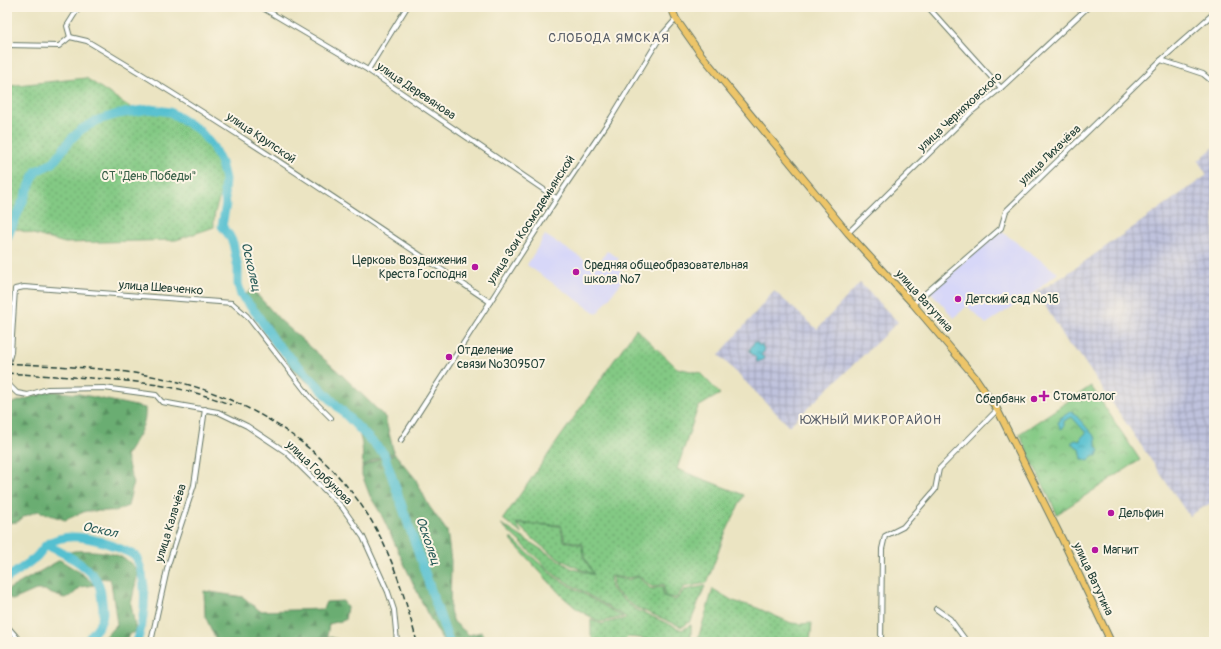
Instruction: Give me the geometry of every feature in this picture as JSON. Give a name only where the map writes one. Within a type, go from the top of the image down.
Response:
[{"type":"main road","name":"улица Ватутина","points":[[672,7],[676,19],[700,53],[848,233],[913,304],[975,377],[998,410],[1062,539],[1109,640]]},
{"type":"street","points":[[7,45],[59,46],[70,37],[67,26],[79,7]]},
{"type":"street","name":"улица Деревянова","points":[[261,7],[368,70],[556,198]]},
{"type":"street","points":[[368,70],[407,7]]},
{"type":"street","points":[[928,7],[1001,88]]},
{"type":"street","name":"улица Черняховского","points":[[848,233],[970,113],[1001,88],[1086,8]]},
{"type":"street","name":"улица Лихачёва","points":[[913,304],[1001,228],[1006,211],[1161,60],[1214,13]]},
{"type":"street","name":"улица Зои Космодемьянской","points":[[401,440],[556,198],[610,118],[661,36],[676,19]]},
{"type":"street","name":"улица Крупской","points":[[70,37],[87,42],[172,92],[297,175],[360,214],[490,302]]},
{"type":"street","points":[[1161,60],[1203,74],[1214,83]]},
{"type":"street","name":"улица Шевченко","points":[[7,367],[11,352],[15,289],[24,287],[232,303],[247,316],[310,397],[331,418]]},
{"type":"street","name":"улица Горбунова","points":[[7,378],[10,386],[17,393],[28,395],[47,389],[104,388],[156,395],[162,402],[218,412],[247,426],[286,452],[342,506],[363,537],[388,592],[394,610],[397,642]]},
{"type":"street","name":"улица Калачёва","points":[[151,642],[168,565],[194,485],[205,410]]},
{"type":"street","points":[[881,642],[882,549],[885,536],[902,527],[935,490],[939,469],[998,410]]},
{"type":"street","points":[[233,426],[235,421]]},
{"type":"street","points":[[936,609],[950,619],[967,642]]},
{"type":"street","points":[[7,626],[21,642]]},
{"type":"street","points":[[1102,642],[1109,640]]},
{"type":"shaded area","points":[[1214,147],[1214,501],[1189,516],[1079,354],[1069,345],[1037,292],[1064,276],[1207,175],[1198,161]]},
{"type":"shaded area","points":[[1001,231],[1058,273],[1035,292],[986,324],[967,306],[954,318],[929,290]]},
{"type":"shaded area","points":[[545,235],[596,267],[607,251],[619,258],[614,267],[627,275],[597,314],[527,265]]},
{"type":"shaded area","points":[[860,283],[898,322],[789,426],[719,355],[774,291],[817,329]]},
{"type":"green space","points":[[86,78],[133,109],[108,115],[84,126],[66,142],[53,160],[43,167],[35,170],[7,235],[7,86]]},
{"type":"green space","name":"СТ \"День Победы\"","points":[[150,110],[168,113],[187,122],[204,139],[218,159],[222,169],[223,185],[215,215],[214,227],[176,240],[65,243],[12,228],[36,172],[56,162],[71,140],[79,133],[108,118]]},
{"type":"green space","points":[[252,289],[280,320],[342,375],[385,417],[394,453],[375,459],[362,467],[362,444],[356,427],[340,409],[299,375],[285,359],[275,342],[242,298]]},
{"type":"green space","points":[[636,329],[677,368],[700,373],[720,394],[698,407],[677,469],[744,495],[724,536],[707,583],[684,587],[676,598],[664,596],[664,584],[652,587],[638,576],[627,578],[610,576],[611,589],[635,609],[682,630],[691,625],[691,642],[652,642],[640,638],[628,637],[623,642],[596,642],[591,636],[591,619],[601,624],[627,618],[555,575],[501,524],[571,568],[594,575],[584,556],[583,544],[565,540],[561,525],[516,523],[522,534],[503,519]]},
{"type":"green space","points":[[1091,386],[1140,460],[1057,514],[1019,434]]},
{"type":"green space","points":[[49,391],[79,394],[145,408],[142,428],[126,456],[133,484],[128,506],[115,511],[86,511],[65,520],[38,511],[25,516],[17,522],[7,523],[7,405]]},
{"type":"green space","points":[[395,454],[415,478],[429,506],[447,531],[451,561],[450,611],[454,622],[469,635],[481,632],[491,642],[444,642],[427,613],[381,514],[370,496],[362,475],[362,468],[376,460]]},
{"type":"green space","points":[[517,524],[560,526],[564,541],[582,545],[583,556],[593,574],[581,570],[552,554]]},
{"type":"green space","points":[[510,539],[512,539],[555,577],[623,617],[600,622],[577,609],[562,596]]},
{"type":"green space","points":[[74,551],[110,553],[119,556],[127,560],[138,573],[131,604],[136,632],[129,634],[126,642],[104,642],[106,636],[117,624],[111,582],[110,579],[99,578],[64,554]]},
{"type":"green space","points":[[60,560],[81,573],[95,585],[81,587],[71,596],[64,598],[49,593],[45,590],[36,590],[13,600],[8,597],[7,590]]},
{"type":"green space","points":[[612,577],[627,580],[638,577],[651,589],[663,586],[663,596],[676,600],[684,590],[705,586],[691,621],[682,627],[635,607],[613,589]]},
{"type":"green space","points":[[713,589],[733,601],[755,607],[791,623],[812,623],[810,642],[697,642]]},
{"type":"green space","points":[[204,591],[243,597],[260,611],[323,609],[326,602],[343,601],[347,607],[345,620],[329,624],[327,636],[346,642],[217,642],[205,616]]},
{"type":"water","points":[[754,342],[758,343],[758,345],[763,345],[762,346],[765,350],[761,355],[765,358],[757,362],[756,358],[750,352],[751,351],[749,351]]},
{"type":"water","points":[[1072,411],[1096,438],[1096,447],[1099,450],[1097,456],[1092,456],[1089,461],[1082,459],[1080,449],[1071,443],[1075,440],[1080,441],[1086,433],[1072,417],[1064,421],[1064,427],[1061,429],[1058,423],[1060,418]]},
{"type":"waterway","name":"Осколец","points":[[7,238],[36,171],[53,163],[71,139],[82,129],[98,120],[118,114],[150,109],[170,112],[199,130],[213,147],[221,163],[225,179],[224,192],[226,204],[222,226],[233,243],[238,268],[238,284],[241,295],[256,313],[276,343],[384,454],[449,642]]},
{"type":"waterway","name":"Оскол","points":[[7,578],[35,558],[48,544],[58,539],[68,537],[80,537],[104,542],[136,556],[140,566],[144,588],[144,610],[137,642]]},
{"type":"waterway","points":[[46,545],[82,565],[89,571],[99,585],[103,617],[99,626],[87,642]]},
{"type":"railway","points":[[7,363],[127,372],[166,379],[202,389],[236,402],[269,420],[299,440],[327,465],[352,492],[372,523],[389,556],[397,577],[417,642]]},
{"type":"railway","points":[[7,373],[121,380],[177,389],[205,396],[231,405]]},
{"type":"place","name":"Церковь Воздвижения Креста Господня","points":[[475,267]]},
{"type":"place","name":"Средняя общеобразовательная школа №7","points":[[576,272]]},
{"type":"place","name":"Детский сад №16","points":[[958,299]]},
{"type":"place","name":"Отделение связи №309507","points":[[449,357]]},
{"type":"place","name":"Стоматолог","points":[[1044,396]]},
{"type":"place","name":"Сбербанк","points":[[1034,399]]},
{"type":"place","name":"Дельфин","points":[[1111,513]]},
{"type":"place","name":"Магнит","points":[[1095,550]]},
{"type":"district","name":"СЛОБОДА ЯМСКАЯ","points":[[609,38]]},
{"type":"district","name":"ЮЖНЫЙ МИКРОРАЙОН","points":[[871,420]]}]
